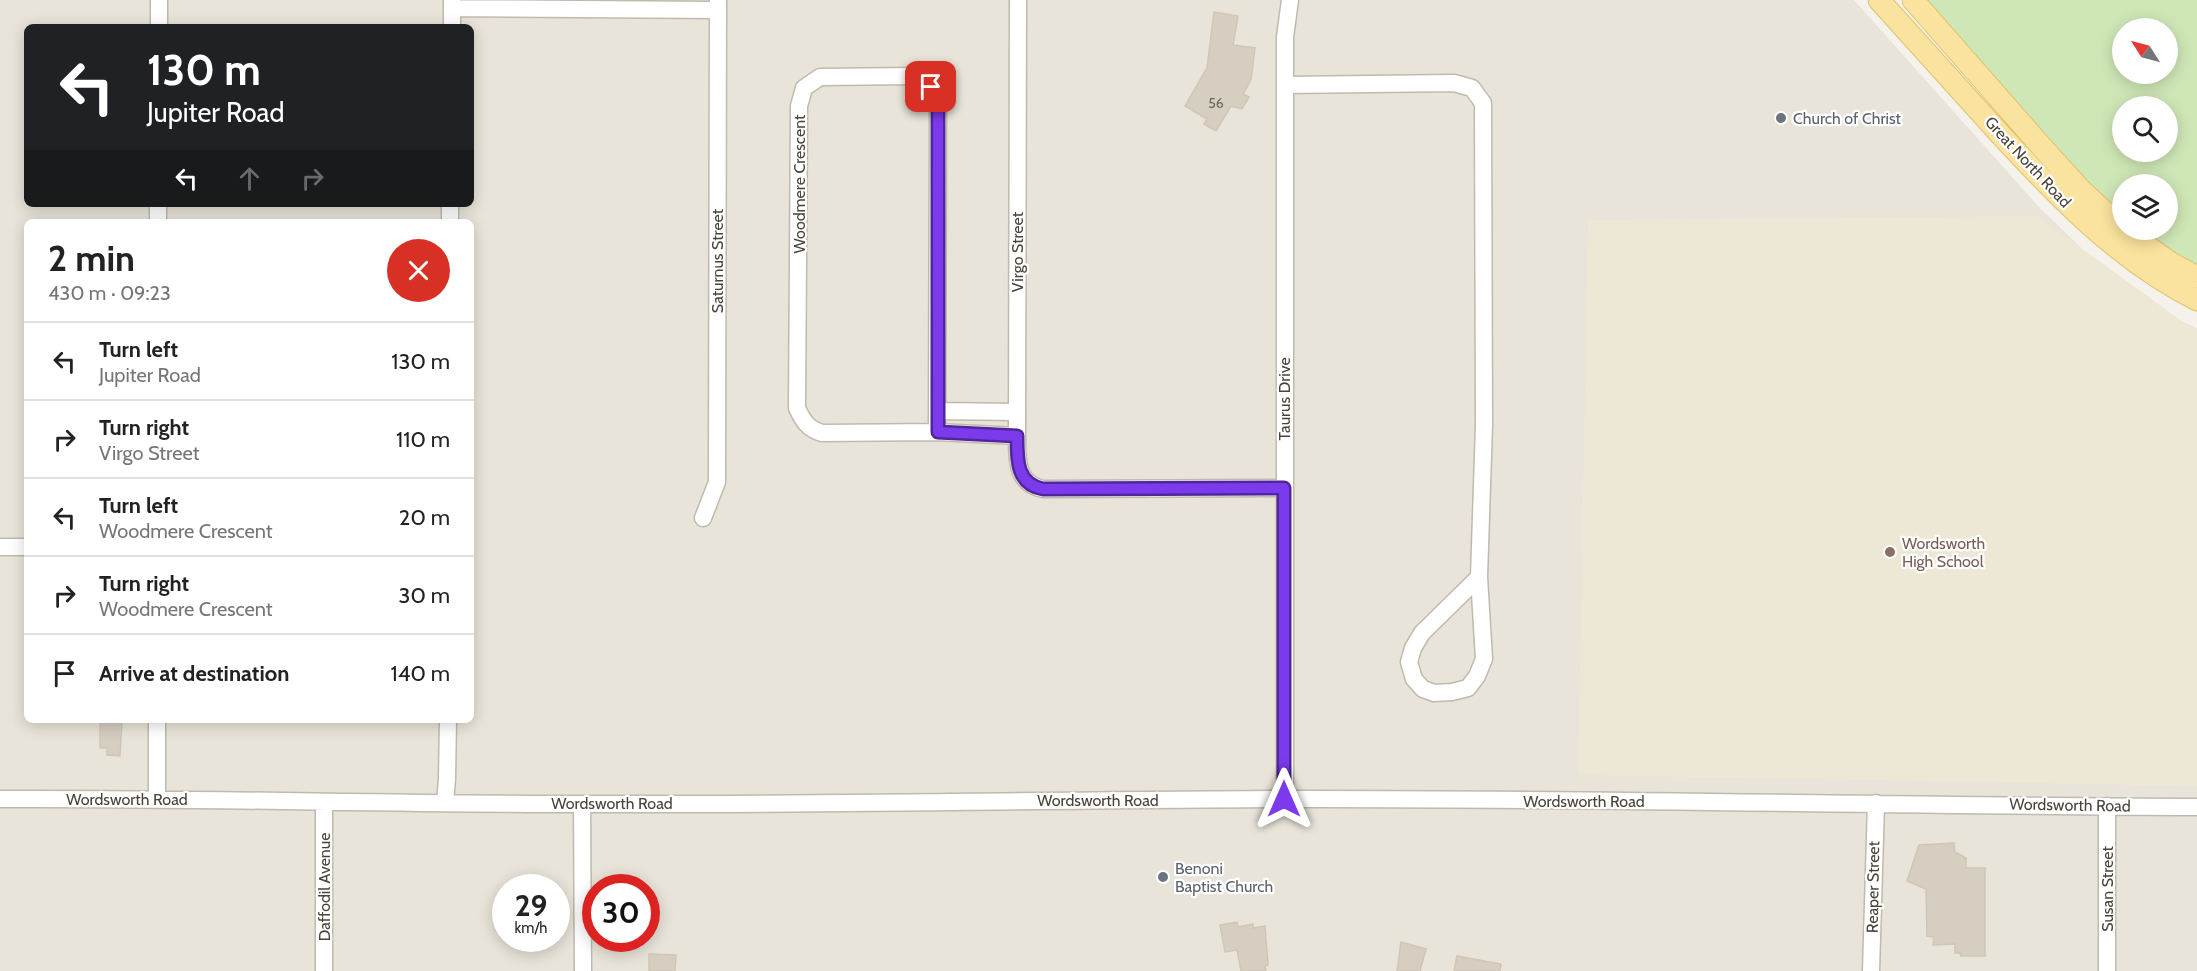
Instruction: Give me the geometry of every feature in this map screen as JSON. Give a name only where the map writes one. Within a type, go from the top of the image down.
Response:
[{"type":"main road","name":"Great North Road","points":[[1879,0],[2039,177],[2090,226],[2146,271],[2197,300]]},
{"type":"main road","name":"Great North Road","points":[[1913,0],[2041,146],[2082,191],[2112,219]]},
{"type":"main road","name":"Great North Road","points":[[2139,240],[2171,263],[2197,277]]},
{"type":"street","points":[[159,0],[159,24]]},
{"type":"street","name":"Virgo Street","points":[[1018,0],[1017,463],[1021,474],[1035,488],[1043,489],[1284,488]]},
{"type":"street","name":"Taurus Drive","points":[[1284,799],[1285,37],[1290,0]]},
{"type":"street","points":[[452,24],[452,4],[718,5]]},
{"type":"street","name":"Saturnus Street","points":[[703,518],[717,482],[718,5]]},
{"type":"street","name":"Woodmere Crescent","points":[[938,432],[938,105],[935,93],[927,82],[914,76],[820,77],[804,88],[799,106],[797,408],[810,428],[822,433],[938,432],[1017,436]]},
{"type":"street","points":[[1285,85],[1454,83],[1472,88],[1483,103],[1484,425],[1479,577],[1484,659],[1477,676],[1468,688],[1434,693],[1424,689],[1414,679],[1409,662],[1413,648],[1422,633],[1479,577]]},
{"type":"street","points":[[938,411],[1017,412]]},
{"type":"street","points":[[0,547],[24,547]]},
{"type":"street","points":[[157,723],[157,798]]},
{"type":"street","points":[[445,802],[448,723]]},
{"type":"street","name":"Wordsworth Road","points":[[0,799],[157,798],[324,803],[582,804],[1284,799],[2197,807]]},
{"type":"street","name":"Daffodil Avenue","points":[[324,803],[324,971]]},
{"type":"street","name":"Reaper Street","points":[[1871,971],[1876,803]]},
{"type":"street","points":[[582,804],[583,971]]},
{"type":"street","name":"Susan Street","points":[[2107,806],[2107,971]]},
{"type":"shaded area","points":[[0,0],[1854,0],[2039,207],[2135,300],[2197,332],[2197,971],[0,971]]},
{"type":"shaded area","name":"Wordsworth High School","points":[[2037,216],[2183,322],[2197,328],[2197,786],[1578,775],[1588,220]]},
{"type":"green space","points":[[1924,0],[2197,0],[2197,269],[2152,240],[2178,240],[2178,174],[2112,174],[2112,208],[2085,182]]},
{"type":"building","points":[[1214,12],[1238,16],[1233,45],[1255,48],[1251,80],[1243,94],[1249,97],[1242,109],[1231,106],[1216,131],[1204,124],[1207,119],[1185,106],[1207,68]]},
{"type":"building","points":[[100,723],[122,723],[120,756],[107,755],[107,748],[100,748]]},
{"type":"building","points":[[1954,843],[1955,852],[1966,858],[1966,868],[1985,868],[1985,956],[1961,956],[1960,953],[1955,953],[1955,944],[1933,945],[1934,937],[1927,936],[1926,889],[1907,881],[1919,845]]},
{"type":"building","points":[[1237,922],[1238,927],[1253,924],[1253,928],[1265,926],[1268,965],[1265,966],[1266,971],[1241,971],[1237,950],[1225,952],[1220,925]]},
{"type":"building","points":[[1401,942],[1426,949],[1420,971],[1397,971]]},
{"type":"building","points":[[649,954],[676,955],[675,971],[649,971]]},
{"type":"building","points":[[1457,956],[1501,964],[1500,971],[1454,971]]},
{"type":"place","name":"Church of Christ","points":[[1781,118]]},
{"type":"place","name":"Wordsworth High School","points":[[1890,552]]},
{"type":"place","name":"Benoni Baptist Church","points":[[1163,877]]},
{"type":"route","points":[[931,87],[938,105],[938,432],[1017,436],[1017,463],[1026,481],[1035,488],[1284,488],[1284,799]]}]
